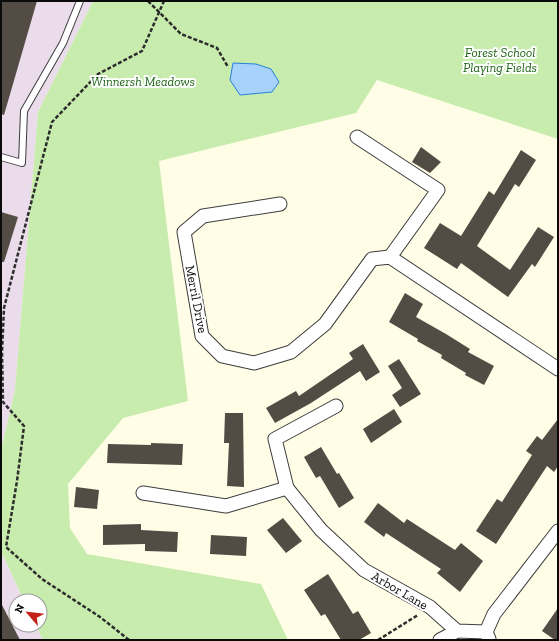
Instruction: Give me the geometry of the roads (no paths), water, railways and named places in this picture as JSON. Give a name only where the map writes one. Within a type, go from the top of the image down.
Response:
[{"type":"street","points":[[357,137],[438,190],[390,257],[558,369]]},
{"type":"street","name":"Merril Drive","points":[[280,204],[203,216],[184,232],[202,336],[222,356],[254,363],[291,352],[325,324],[372,259],[390,257]]},
{"type":"street","points":[[143,493],[226,506],[287,488],[275,439],[336,406]]},
{"type":"street","name":"Arbor Lane","points":[[287,488],[321,530],[364,570],[430,607],[457,631]]},
{"type":"street","points":[[440,640],[457,631],[488,636],[494,614],[558,531]]},
{"type":"lane","points":[[1,157],[22,163],[24,111],[63,44],[80,1]]},
{"type":"water","points":[[233,63],[256,64],[271,69],[279,82],[272,92],[240,95],[230,80]]},
{"type":"park label","name":"Forest School Playing Fields","points":[[500,60]]},
{"type":"park label","name":"Winnersh Meadows","points":[[143,81]]}]
